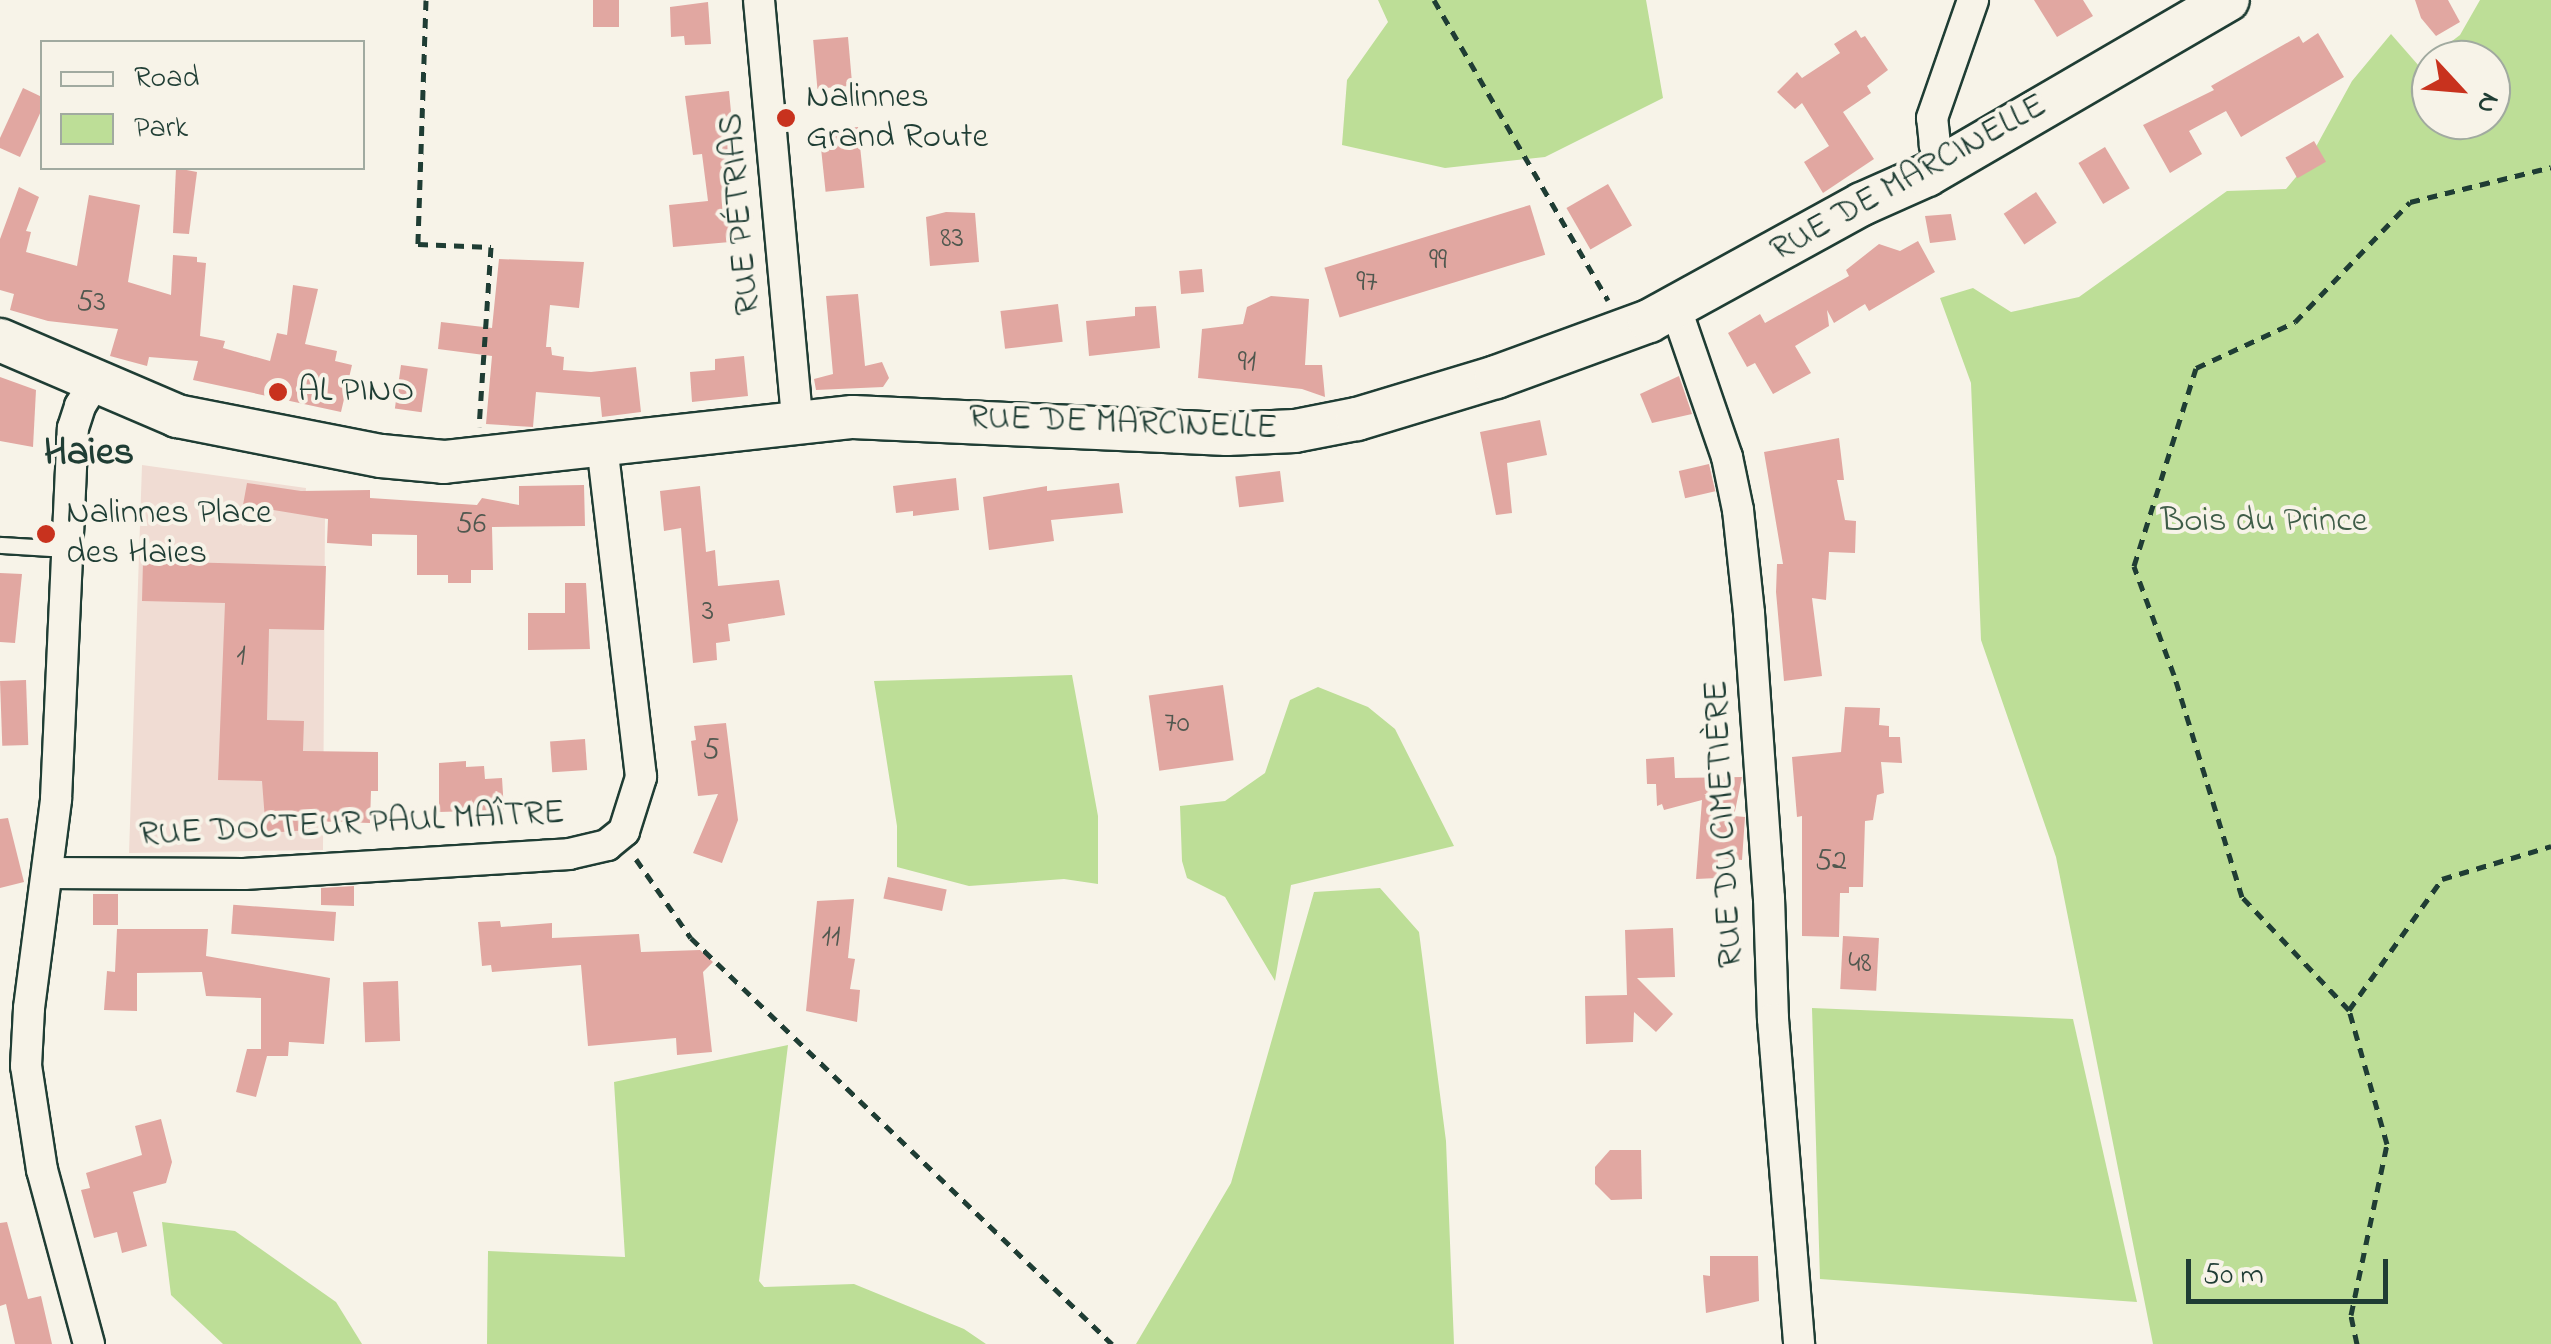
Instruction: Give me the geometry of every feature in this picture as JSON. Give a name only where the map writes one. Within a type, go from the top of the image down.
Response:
[{"type":"street","name":"RUE PÉTRIAS","points":[[758,0],[796,420]]},
{"type":"street","points":[[1946,163],[1935,145],[1932,118],[1973,0]]},
{"type":"street","name":"RUE DE MARCINELLE","points":[[0,340],[166,412],[214,425],[396,458],[476,460],[796,420],[923,416],[1200,433],[1295,431],[1426,398],[1632,329],[1676,309],[1862,204],[1946,163],[2228,0]]},
{"type":"street","name":"RUE DU CIMETIÈRE","points":[[1676,309],[1727,457],[1738,510],[1749,613],[1773,1020],[1799,1344]]},
{"type":"street","points":[[89,1344],[30,1110],[29,1008],[56,799],[73,428],[80,406],[96,380]]},
{"type":"street","points":[[602,445],[641,777],[624,831]]},
{"type":"street","name":"RUE DOCTEUR PAUL MAÎTRE","points":[[47,873],[244,874],[569,854],[607,844],[624,831]]},
{"type":"lane","points":[[0,545],[67,550]]},
{"type":"path","points":[[426,0],[418,244],[491,247],[476,460]]},
{"type":"path","points":[[1434,0],[1609,302],[1632,329]]},
{"type":"path","points":[[2357,1344],[2350,1315],[2387,1144],[2349,1010],[2242,897],[2174,675],[2134,566],[2196,368],[2295,322],[2410,202],[2551,167]]},
{"type":"path","points":[[624,831],[668,911],[690,938],[1112,1344]]},
{"type":"path","points":[[2349,1010],[2442,880],[2551,846]]},
{"type":"shaded area","points":[[142,465],[306,488],[304,512],[325,514],[323,850],[129,853]]},
{"type":"green space","points":[[1378,0],[1646,0],[1663,98],[1545,157],[1445,168],[1342,145],[1347,80],[1388,22]]},
{"type":"green space","name":"Bois du Prince","points":[[2480,0],[2551,0],[2551,1344],[2153,1344],[2056,857],[1981,640],[1971,383],[1940,298],[1973,288],[2011,312],[2079,297],[2227,191],[2286,189],[2306,165],[2352,81],[2391,34],[2411,57],[2411,140],[2511,140],[2511,40],[2453,40]]},
{"type":"green space","points":[[1072,675],[1098,816],[1098,884],[1064,879],[969,886],[897,867],[897,826],[874,681]]},
{"type":"green space","points":[[1318,687],[1368,707],[1395,729],[1454,846],[1291,885],[1275,981],[1225,897],[1187,878],[1182,861],[1180,806],[1225,801],[1265,773],[1290,700]]},
{"type":"green space","points":[[1380,888],[1419,932],[1446,1141],[1454,1344],[1136,1344],[1231,1183],[1314,892]]},
{"type":"green space","points":[[1812,1008],[2073,1019],[2137,1302],[1820,1279]]},
{"type":"green space","points":[[788,1045],[759,1281],[764,1287],[854,1284],[964,1329],[986,1344],[487,1344],[488,1251],[625,1257],[614,1082]]},
{"type":"green space","points":[[162,1222],[235,1231],[336,1302],[362,1344],[223,1344],[171,1295]]},
{"type":"building","points":[[593,0],[619,0],[619,27],[593,27]]},
{"type":"building","points":[[2034,0],[2083,0],[2093,16],[2057,37]]},
{"type":"building","points":[[2415,0],[2448,0],[2460,22],[2436,36],[2421,18]]},
{"type":"building","points":[[708,2],[711,44],[685,45],[684,36],[671,37],[670,7]]},
{"type":"building","points":[[1856,30],[1861,38],[1865,36],[1888,70],[1867,86],[1871,93],[1843,112],[1874,159],[1823,193],[1804,162],[1829,146],[1802,103],[1795,109],[1777,92],[1797,72],[1802,78],[1840,53],[1834,44]]},
{"type":"building","points":[[2318,33],[2344,77],[2241,137],[2226,111],[2189,131],[2202,154],[2170,173],[2143,125],[2214,90],[2211,86],[2299,36],[2303,43]]},
{"type":"building","points":[[848,37],[852,86],[817,89],[813,40]]},
{"type":"building","points":[[23,88],[40,96],[40,113],[20,157],[0,148],[0,138]]},
{"type":"building","points":[[729,91],[736,165],[726,166],[730,242],[673,247],[669,205],[708,201],[702,154],[693,155],[685,96]]},
{"type":"building","points":[[858,127],[864,188],[826,192],[819,131]]},
{"type":"building","points":[[2314,141],[2326,162],[2297,178],[2285,158]]},
{"type":"building","points":[[2105,147],[2130,188],[2103,204],[2078,163]]},
{"type":"building","points":[[176,170],[197,172],[189,234],[173,233]]},
{"type":"building","points":[[1608,184],[1632,226],[1590,250],[1566,208]]},
{"type":"building","points":[[19,187],[39,197],[26,231],[31,232],[26,252],[77,266],[89,195],[140,205],[128,282],[171,295],[173,255],[197,257],[197,262],[206,263],[200,336],[225,341],[223,348],[270,361],[277,333],[287,335],[293,285],[318,289],[305,344],[337,351],[335,361],[352,365],[341,412],[193,380],[198,361],[149,357],[147,366],[110,356],[118,329],[48,321],[10,310],[14,294],[0,290],[0,239]]},
{"type":"building","points":[[2036,192],[2057,223],[2024,244],[2004,214]]},
{"type":"building","points":[[1530,205],[1545,255],[1340,318],[1324,268]]},
{"type":"building","points":[[946,212],[975,213],[979,262],[930,266],[926,217]]},
{"type":"building","points":[[1951,214],[1956,240],[1930,243],[1925,216]]},
{"type":"building","points":[[1918,241],[1935,272],[1869,311],[1865,304],[1834,323],[1827,310],[1829,326],[1795,346],[1811,373],[1773,394],[1755,363],[1747,367],[1728,333],[1760,314],[1765,323],[1849,276],[1846,270],[1879,244],[1900,251]]},
{"type":"building","points":[[499,259],[584,262],[579,308],[550,305],[546,347],[551,347],[552,355],[564,357],[563,370],[591,372],[636,367],[641,412],[602,417],[600,397],[536,392],[533,427],[486,424],[492,356],[438,349],[441,322],[492,328]]},
{"type":"building","points":[[1202,269],[1204,292],[1181,294],[1179,271]]},
{"type":"building","points":[[858,294],[865,366],[882,362],[889,378],[883,387],[816,390],[814,379],[833,374],[826,296]]},
{"type":"building","points":[[1271,296],[1309,299],[1305,365],[1322,365],[1325,397],[1302,389],[1198,378],[1202,329],[1243,324],[1247,307]]},
{"type":"building","points":[[1058,304],[1063,342],[1005,349],[1000,311]]},
{"type":"building","points":[[1156,306],[1160,348],[1089,356],[1086,321],[1135,316],[1135,307]]},
{"type":"building","points":[[744,356],[748,396],[692,402],[690,372],[715,370],[715,359]]},
{"type":"building","points":[[401,365],[428,369],[422,412],[395,409]]},
{"type":"building","points":[[1679,376],[1692,414],[1652,423],[1640,394]]},
{"type":"building","points":[[0,377],[36,390],[33,447],[0,441]]},
{"type":"building","points":[[1540,420],[1547,455],[1507,463],[1512,513],[1496,515],[1480,432]]},
{"type":"building","points":[[1839,438],[1844,480],[1837,480],[1845,520],[1856,521],[1855,553],[1829,552],[1826,600],[1812,598],[1822,676],[1784,681],[1776,592],[1777,564],[1783,564],[1764,452]]},
{"type":"building","points":[[1709,464],[1715,491],[1685,498],[1679,471]]},
{"type":"building","points":[[1280,471],[1284,502],[1239,507],[1235,476]]},
{"type":"building","points":[[956,478],[959,510],[913,516],[913,511],[896,513],[893,486]]},
{"type":"building","points":[[247,483],[301,491],[370,490],[370,498],[477,505],[482,498],[519,505],[519,486],[584,485],[585,526],[492,527],[493,570],[471,570],[471,583],[448,583],[448,575],[417,575],[417,535],[372,534],[372,546],[327,543],[328,519],[243,505]]},
{"type":"building","points":[[1119,483],[1123,513],[1051,520],[1054,541],[989,550],[983,497],[1047,486],[1047,491]]},
{"type":"building","points":[[700,486],[706,552],[715,550],[718,586],[779,580],[785,615],[728,624],[730,641],[716,643],[717,660],[693,663],[681,528],[664,531],[660,491]]},
{"type":"building","points":[[143,561],[326,566],[324,630],[269,629],[267,720],[304,721],[303,751],[378,752],[378,791],[371,791],[370,823],[309,821],[310,830],[266,833],[262,781],[218,780],[225,603],[142,601]]},
{"type":"building","points":[[0,573],[22,574],[15,643],[0,642]]},
{"type":"building","points":[[565,583],[586,583],[590,649],[528,650],[528,613],[565,613]]},
{"type":"building","points":[[26,680],[28,745],[2,746],[0,681]]},
{"type":"building","points":[[1223,685],[1234,760],[1159,771],[1149,695]]},
{"type":"building","points":[[1845,707],[1880,708],[1879,725],[1889,726],[1889,737],[1900,737],[1902,763],[1881,762],[1884,793],[1877,795],[1873,820],[1865,821],[1863,887],[1849,887],[1849,893],[1840,893],[1839,937],[1802,936],[1802,816],[1797,817],[1792,757],[1841,752]]},
{"type":"building","points":[[726,723],[738,820],[722,863],[693,853],[718,794],[698,796],[691,741],[696,740],[694,726]]},
{"type":"building","points":[[585,739],[587,770],[552,772],[550,741]]},
{"type":"building","points":[[1674,757],[1675,778],[1742,777],[1734,816],[1745,817],[1742,860],[1718,858],[1717,878],[1696,879],[1702,800],[1664,810],[1662,804],[1657,806],[1656,784],[1647,784],[1646,759]]},
{"type":"building","points":[[466,761],[466,767],[484,766],[485,779],[502,778],[504,810],[439,812],[439,763]]},
{"type":"building","points":[[8,818],[24,882],[0,888],[0,819]]},
{"type":"building","points":[[888,877],[947,889],[942,911],[883,899]]},
{"type":"building","points":[[354,886],[354,906],[321,905],[321,888]]},
{"type":"building","points":[[93,894],[118,894],[118,925],[93,925]]},
{"type":"building","points":[[854,899],[848,958],[855,959],[850,989],[860,990],[857,1022],[806,1011],[817,901]]},
{"type":"building","points":[[233,905],[336,912],[334,941],[231,934]]},
{"type":"building","points":[[500,921],[501,927],[552,923],[552,938],[639,934],[641,952],[700,950],[713,962],[703,972],[712,1052],[677,1055],[676,1038],[588,1046],[581,965],[492,972],[491,965],[482,966],[478,922]]},
{"type":"building","points":[[1673,928],[1675,977],[1637,978],[1673,1014],[1656,1032],[1634,1012],[1633,1042],[1586,1044],[1585,996],[1627,995],[1625,930]]},
{"type":"building","points":[[117,929],[208,929],[206,956],[330,978],[324,1044],[289,1042],[288,1056],[267,1056],[256,1097],[236,1092],[247,1049],[261,1049],[261,998],[206,996],[202,972],[137,973],[137,1011],[104,1010],[107,971],[115,972]]},
{"type":"building","points":[[1843,936],[1879,938],[1876,991],[1840,989]]},
{"type":"building","points":[[398,981],[400,1041],[365,1042],[363,982]]},
{"type":"building","points":[[161,1119],[172,1162],[166,1183],[133,1192],[147,1246],[122,1253],[117,1232],[94,1238],[81,1190],[90,1188],[86,1173],[142,1155],[135,1126]]},
{"type":"building","points":[[1610,1150],[1641,1150],[1642,1199],[1611,1200],[1595,1184],[1595,1167]]},
{"type":"building","points":[[7,1222],[28,1299],[41,1296],[52,1344],[15,1344],[6,1304],[0,1306],[0,1223]]},
{"type":"building","points":[[1710,1256],[1758,1256],[1759,1301],[1706,1313],[1703,1275],[1710,1276]]},
{"type":"place","name":"Nalinnes Grand Route","points":[[786,118]]},
{"type":"place","name":"AL PINO","points":[[278,392]]},
{"type":"place","name":"Nalinnes Place des Haies","points":[[46,534]]},
{"type":"district","name":"Haies","points":[[89,454]]}]
